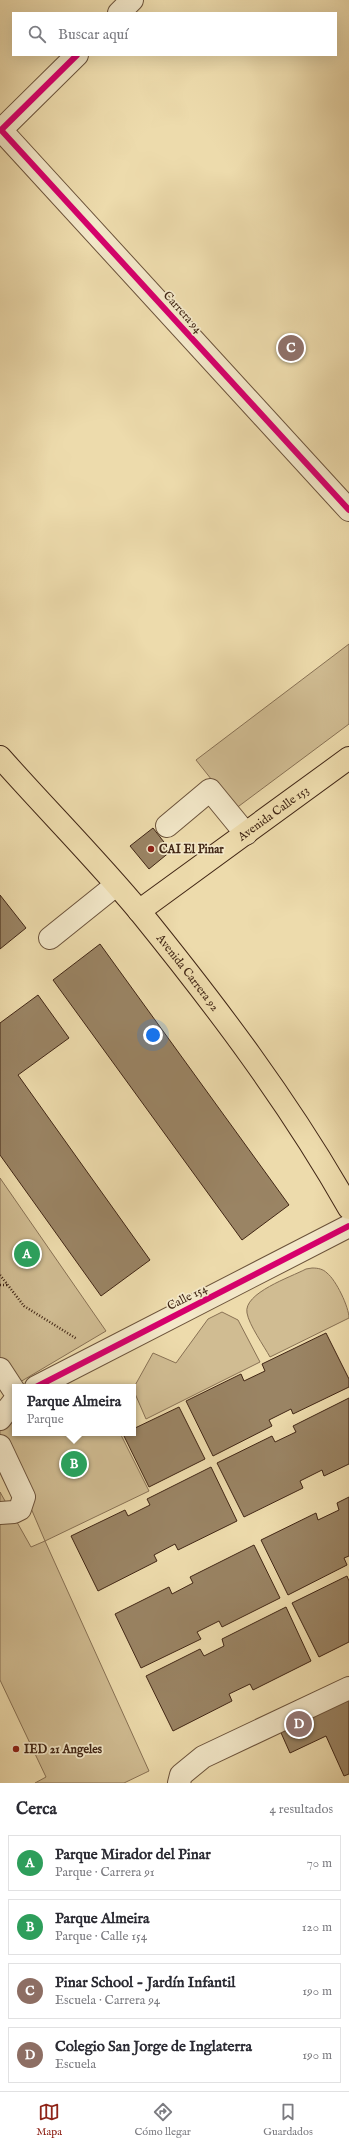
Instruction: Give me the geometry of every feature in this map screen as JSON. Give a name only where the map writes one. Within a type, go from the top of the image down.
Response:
[{"type":"main road","name":"Avenida Carrera 92","points":[[0,757],[139,911],[244,1046],[282,1098],[349,1208]]},
{"type":"main road","name":"Avenida Calle 153","points":[[139,911],[349,758]]},
{"type":"street","points":[[1,131],[76,56]]},
{"type":"street","name":"Carrera 94","points":[[1,131],[349,510]]},
{"type":"street","points":[[167,826],[210,790],[246,834]]},
{"type":"street","points":[[50,938],[116,886]]},
{"type":"street","name":"Calle 154","points":[[42,1384],[349,1226]]},
{"type":"street","points":[[0,1369],[12,1387]]},
{"type":"street","points":[[0,1419],[12,1404]]},
{"type":"street","points":[[0,1446],[24,1497],[20,1510],[0,1513]]},
{"type":"street","points":[[179,1783],[181,1775],[203,1757],[349,1688]]},
{"type":"path","points":[[0,1275],[24,1306],[101,1353]]},
{"type":"path","points":[[0,1285],[8,1286]]},
{"type":"shaded area","points":[[349,644],[349,724],[235,809],[196,760]]},
{"type":"shaded area","points":[[0,1178],[106,1331],[20,1382],[0,1384]]},
{"type":"shaded area","points":[[312,1268],[324,1271],[331,1276],[344,1301],[349,1318],[270,1357],[248,1318],[248,1306],[252,1299],[269,1286],[306,1269]]},
{"type":"shaded area","points":[[222,1312],[238,1320],[260,1362],[146,1419],[136,1396],[136,1384],[153,1353],[176,1363],[208,1319]]},
{"type":"shaded area","points":[[12,1422],[12,1436],[122,1436],[149,1491],[45,1541],[0,1436],[0,1429]]},
{"type":"shaded area","points":[[0,1492],[31,1547],[45,1541],[149,1771],[124,1783],[35,1783],[46,1777],[0,1680]]},
{"type":"building","name":"CAI El Pinar","points":[[153,828],[171,851],[149,869],[130,846]]},
{"type":"building","points":[[0,895],[26,928],[0,949]]},
{"type":"building","points":[[100,944],[289,1205],[242,1240],[53,980]]},
{"type":"building","points":[[38,995],[69,1038],[18,1075],[150,1260],[101,1296],[0,1155],[0,1023]]},
{"type":"building","points":[[326,1333],[349,1379],[349,1387],[293,1414],[291,1409],[269,1420],[272,1426],[213,1456],[186,1401],[241,1374],[244,1381],[265,1371],[262,1364]]},
{"type":"building","points":[[349,1398],[349,1464],[324,1476],[322,1470],[300,1481],[303,1488],[244,1517],[217,1463],[272,1436],[275,1442],[296,1432],[293,1426]]},
{"type":"building","points":[[179,1407],[205,1459],[149,1487],[124,1436],[136,1436],[136,1428]]},
{"type":"building","points":[[211,1467],[237,1521],[178,1550],[175,1544],[154,1555],[157,1561],[98,1591],[71,1536],[125,1510],[128,1516],[150,1505],[147,1499]]},
{"type":"building","points":[[349,1497],[349,1556],[344,1558],[347,1565],[288,1595],[261,1540],[316,1513],[318,1520],[339,1510],[337,1503]]},
{"type":"building","points":[[254,1545],[280,1598],[222,1627],[219,1621],[197,1632],[201,1639],[141,1668],[115,1614],[169,1587],[172,1594],[193,1583],[190,1577]]},
{"type":"building","points":[[347,1576],[349,1581],[349,1642],[319,1657],[292,1603]]},
{"type":"building","points":[[286,1607],[311,1661],[253,1690],[250,1684],[229,1694],[232,1701],[173,1731],[146,1676],[200,1649],[204,1656],[224,1646],[222,1639]]},
{"type":"building","points":[[349,1698],[349,1774],[344,1776],[326,1736],[290,1753],[278,1726]]},
{"type":"cycle path","points":[[76,56],[1,130],[349,510]]},
{"type":"cycle path","points":[[42,1384],[349,1226]]},
{"type":"place","name":"Pinar School - Jardín Infantil","points":[[291,348]]},
{"type":"place","name":"CAI El Pinar","points":[[151,849]]},
{"type":"place","name":"Parque Mirador del Pinar","points":[[27,1254]]},
{"type":"place","name":"Parque Almeira","points":[[74,1464]]},
{"type":"place","name":"Colegio San Jorge de Inglaterra","points":[[299,1724]]},
{"type":"place","name":"IED 21 Angeles","points":[[16,1749]]}]
